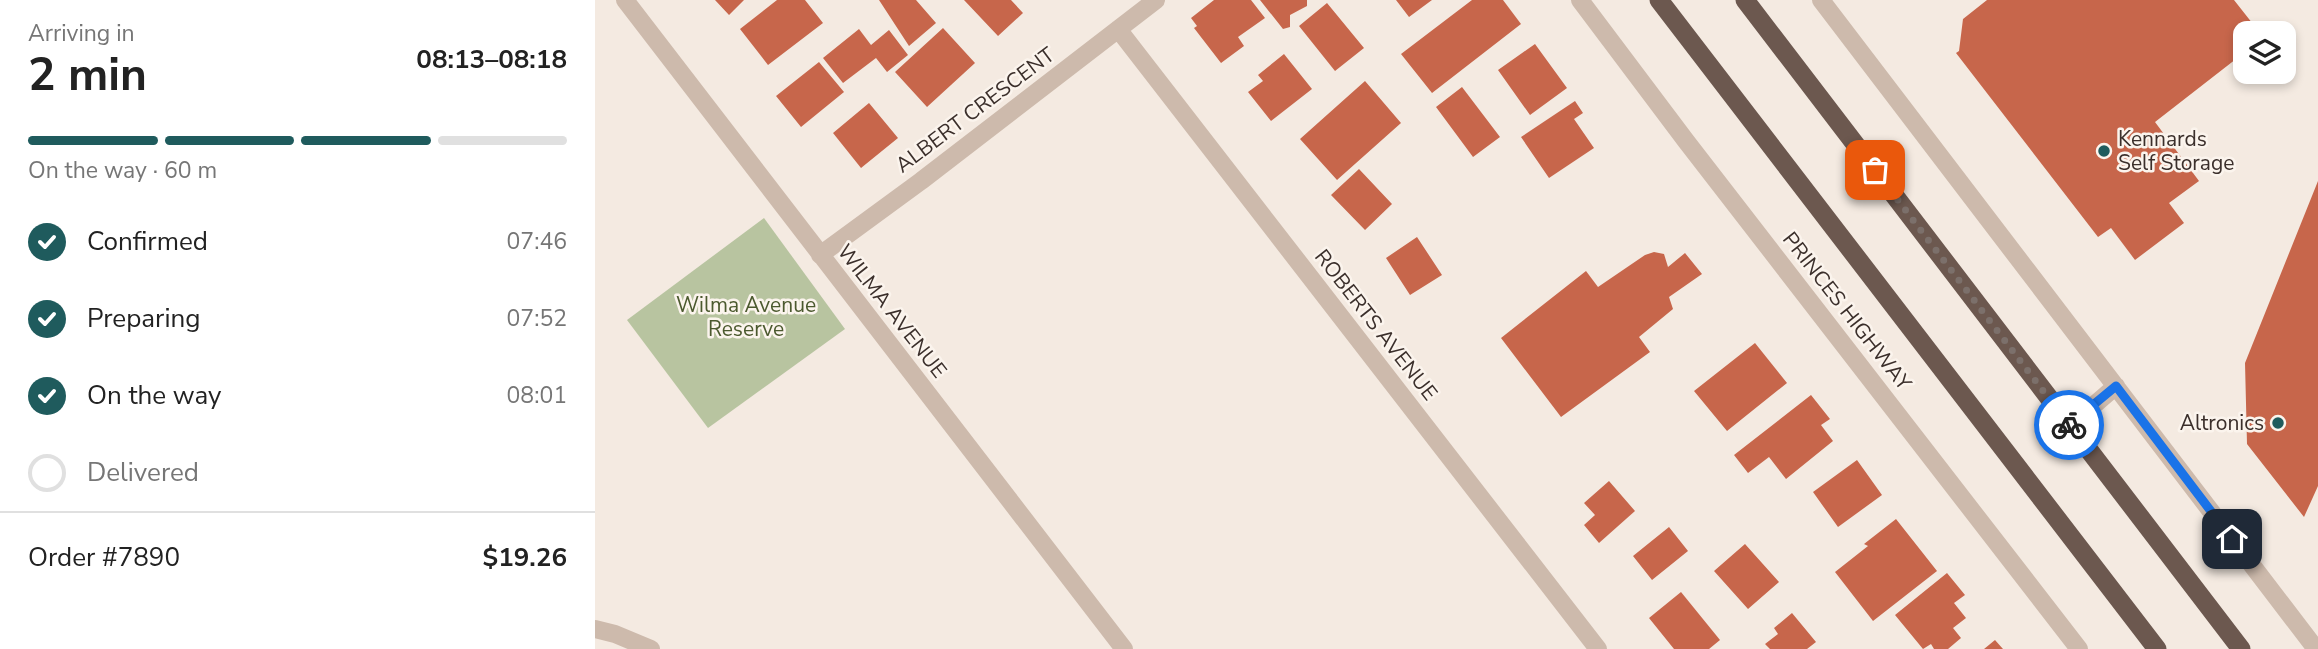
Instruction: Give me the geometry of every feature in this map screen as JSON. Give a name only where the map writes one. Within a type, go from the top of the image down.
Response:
[{"type":"highway","name":"PRINCES HIGHWAY","points":[[1659,0],[2157,649]]},
{"type":"highway","points":[[1745,0],[2241,649]]},
{"type":"street","name":"WILMA AVENUE","points":[[625,0],[1124,649]]},
{"type":"street","name":"ALBERT CRESCENT","points":[[820,255],[921,181],[1156,0]]},
{"type":"street","name":"PRINCES HIGHWAY","points":[[1580,0],[2079,649]]},
{"type":"street","points":[[1821,0],[2316,649]]},
{"type":"street","name":"ROBERTS AVENUE","points":[[1118,29],[1598,649]]},
{"type":"street","points":[[2070,426],[2116,386]]},
{"type":"street","points":[[595,621],[615,634]]},
{"type":"street","points":[[595,629],[651,649]]},
{"type":"green space","name":"Wilma Avenue Reserve","points":[[764,218],[845,329],[708,428],[627,320]]},
{"type":"building","points":[[715,0],[744,0],[729,15]]},
{"type":"building","points":[[777,0],[805,0],[823,23],[768,65],[740,29]]},
{"type":"building","points":[[879,0],[916,0],[936,23],[909,46]]},
{"type":"building","points":[[964,0],[1011,0],[1023,13],[998,36]]},
{"type":"building","points":[[1214,0],[1251,0],[1265,18],[1238,37],[1244,46],[1221,63],[1194,28],[1197,26],[1191,18]]},
{"type":"building","points":[[1260,0],[1307,0],[1307,6],[1290,15],[1290,27],[1283,29]]},
{"type":"building","points":[[1396,0],[1432,0],[1409,17]]},
{"type":"building","points":[[1472,0],[1503,0],[1521,24],[1432,93],[1401,54]]},
{"type":"building","name":"Kennards Self Storage","points":[[1987,0],[2234,0],[2251,21],[2233,21],[2233,61],[2155,122],[2199,181],[2169,203],[2184,223],[2135,260],[2111,228],[2098,237],[1956,53],[1959,51],[1963,19]]},
{"type":"building","points":[[1327,3],[1364,48],[1335,71],[1299,26]]},
{"type":"building","points":[[943,28],[975,63],[927,107],[895,72]]},
{"type":"building","points":[[859,29],[871,45],[889,30],[908,55],[887,72],[876,58],[843,83],[823,58]]},
{"type":"building","points":[[1535,44],[1567,88],[1530,115],[1498,70]]},
{"type":"building","points":[[1284,54],[1312,89],[1271,121],[1248,92],[1263,81],[1258,75]]},
{"type":"building","points":[[819,62],[844,92],[801,127],[776,96]]},
{"type":"building","points":[[1365,81],[1401,123],[1337,180],[1300,139]]},
{"type":"building","points":[[1462,87],[1500,137],[1473,157],[1436,107]]},
{"type":"building","points":[[1575,101],[1583,113],[1574,119],[1594,148],[1549,178],[1521,137]]},
{"type":"building","points":[[869,103],[898,138],[861,168],[833,133]]},
{"type":"building","points":[[1359,169],[1392,204],[1365,230],[1331,195]]},
{"type":"building","points":[[2318,181],[2318,486],[2304,517],[2247,444],[2245,363]]},
{"type":"building","points":[[1417,237],[1442,275],[1410,295],[1386,258]]},
{"type":"building","points":[[1654,252],[1664,254],[1668,267],[1685,253],[1702,274],[1669,297],[1673,309],[1639,337],[1650,352],[1561,417],[1501,338],[1586,271],[1598,287],[1645,255]]},
{"type":"building","points":[[1755,343],[1787,383],[1727,431],[1694,391]]},
{"type":"building","points":[[1811,395],[1830,419],[1821,425],[1833,441],[1786,479],[1769,457],[1748,473],[1734,455]]},
{"type":"building","points":[[1857,460],[1882,495],[1838,527],[1813,492]]},
{"type":"building","points":[[1609,481],[1635,511],[1599,543],[1584,525],[1595,515],[1584,503]]},
{"type":"building","points":[[1896,519],[1937,571],[1873,621],[1835,572],[1868,546],[1864,544]]},
{"type":"building","points":[[1669,527],[1688,551],[1652,580],[1633,556]]},
{"type":"building","points":[[1745,544],[1779,582],[1748,609],[1714,571]]},
{"type":"building","points":[[1947,573],[1965,595],[1954,603],[1966,618],[1953,628],[1961,638],[1948,649],[1934,649],[1931,644],[1923,649],[1895,615]]},
{"type":"building","points":[[1681,592],[1720,640],[1709,649],[1674,649],[1649,618]]},
{"type":"building","points":[[1792,613],[1816,642],[1807,649],[1770,649],[1765,644],[1778,634],[1774,628]]},
{"type":"building","points":[[1995,640],[2003,649],[1984,649]]},
{"type":"way so far","points":[[1875,170],[2069,425]]},
{"type":"place","name":"Kennards Self Storage","points":[[2104,151]]},
{"type":"place","name":"Altronics","points":[[2278,423]]},
{"type":"route","points":[[2069,425],[2116,386],[2232,539]]}]
